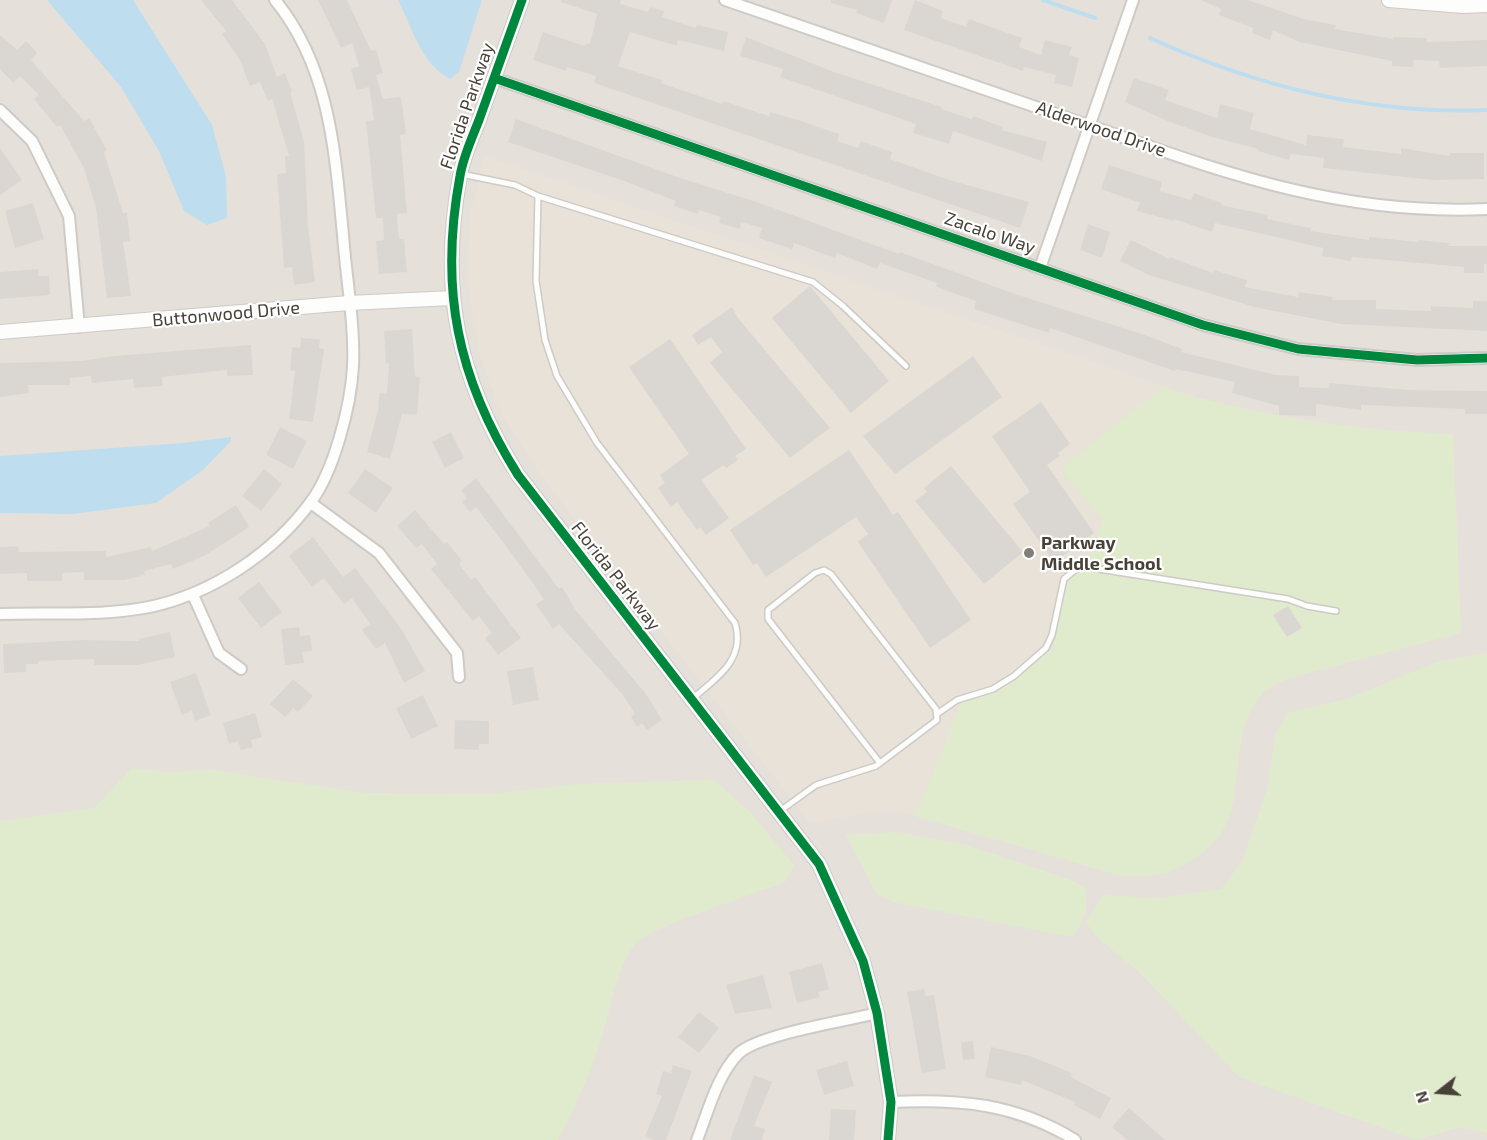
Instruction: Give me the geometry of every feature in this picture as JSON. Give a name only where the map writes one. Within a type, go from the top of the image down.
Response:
[{"type":"street","points":[[0,614],[129,610],[193,595],[217,583],[270,546],[311,503],[331,461],[347,413],[353,365],[334,140],[315,67],[275,0]]},
{"type":"street","name":"Florida Parkway","points":[[522,0],[460,174],[453,230],[452,298],[458,337],[470,379],[497,442],[518,475],[819,864],[863,961],[877,1013],[891,1102],[888,1140]]},
{"type":"street","name":"Alderwood Drive","points":[[726,0],[1232,175],[1332,200],[1394,207],[1447,210],[1487,209]]},
{"type":"street","points":[[1040,268],[1133,0]]},
{"type":"street","points":[[1389,0],[1463,6],[1487,5]]},
{"type":"street","name":"Zacalo Way","points":[[494,78],[1203,325],[1298,349],[1417,360],[1487,358]]},
{"type":"street","points":[[0,110],[32,141],[69,216],[79,327]]},
{"type":"street","name":"Buttonwood Drive","points":[[0,332],[349,303],[452,298]]},
{"type":"street","points":[[311,503],[379,553],[457,653],[459,677]]},
{"type":"street","points":[[193,595],[219,653],[241,669]]},
{"type":"street","points":[[697,1140],[724,1073],[740,1052],[774,1037],[877,1013]]},
{"type":"street","points":[[891,1102],[945,1100],[975,1102],[1052,1125],[1075,1140]]},
{"type":"lane","points":[[460,174],[515,185],[538,196],[813,282],[843,306],[906,366]]},
{"type":"lane","points":[[538,196],[536,281],[545,340],[556,376],[597,443],[735,624],[738,644],[731,665],[691,699]]},
{"type":"lane","points":[[937,714],[957,700],[993,689],[1014,676],[1046,648],[1052,635],[1064,579],[1080,566],[1288,599],[1306,606],[1336,611]]},
{"type":"lane","points":[[779,812],[816,785],[880,763],[937,720],[936,709],[831,574],[824,570],[815,573],[768,610],[768,619],[880,763]]},
{"type":"shaded area","points":[[0,0],[1487,0],[1487,1140],[0,1140]]},
{"type":"shaded area","name":"Parkway Middle School","points":[[484,156],[1205,400],[1321,424],[1453,434],[1461,633],[1289,678],[1264,692],[1252,706],[1245,723],[1227,821],[1206,849],[1187,864],[1166,873],[1142,877],[1118,875],[889,808],[810,824],[539,473],[503,417],[479,354],[468,288],[469,221]]},
{"type":"green space","points":[[1162,387],[1234,406],[1306,420],[1379,429],[1453,434],[1461,633],[1289,678],[1269,689],[1255,703],[1246,720],[1233,802],[1224,828],[1206,850],[1173,870],[1137,877],[1118,875],[915,816],[961,703],[1008,685],[1047,653],[1055,640],[1063,594],[1067,584],[1083,571],[1103,521],[1060,469]]},
{"type":"green space","points":[[1487,653],[1487,1133],[1461,1127],[1416,1140],[1239,1077],[1138,971],[1098,938],[1086,922],[1103,895],[1159,898],[1221,889],[1242,862],[1268,786],[1275,736],[1287,713],[1347,699],[1437,662]]},
{"type":"green space","points":[[132,768],[169,772],[212,770],[364,793],[493,794],[577,784],[714,780],[750,812],[794,865],[785,882],[681,920],[643,938],[634,945],[623,965],[592,1065],[558,1140],[0,1140],[0,821],[94,808]]},
{"type":"green space","points":[[897,832],[966,845],[1073,881],[1085,888],[1087,901],[1083,920],[1072,937],[893,902],[876,893],[846,835]]},
{"type":"water","points":[[47,0],[133,0],[212,125],[226,176],[227,218],[207,225],[184,211],[159,151],[121,87]]},
{"type":"water","points":[[398,0],[482,0],[459,72],[450,79],[424,55]]},
{"type":"water","points":[[231,437],[231,441],[203,470],[156,503],[73,514],[0,513],[0,456],[183,443]]},
{"type":"building","points":[[201,0],[232,0],[265,44],[277,77],[285,73],[292,91],[290,92],[304,141],[308,225],[315,282],[294,285],[292,267],[284,268],[277,174],[286,173],[285,156],[289,156],[272,99],[268,101],[260,82],[250,86],[240,60],[222,34],[226,31]]},
{"type":"building","points":[[318,0],[347,0],[371,51],[376,50],[383,73],[376,75],[383,99],[401,97],[406,134],[400,135],[407,213],[397,214],[399,239],[404,239],[407,272],[379,274],[376,241],[384,240],[383,218],[376,218],[366,121],[374,120],[369,87],[357,90],[351,69],[359,66],[352,43],[341,48]]},
{"type":"building","points":[[561,0],[621,0],[620,4],[648,12],[650,7],[664,11],[662,17],[696,28],[697,25],[728,32],[724,51],[678,40],[677,46],[630,32],[618,66],[662,80],[661,83],[722,104],[723,101],[769,116],[770,112],[798,120],[839,134],[837,141],[858,148],[861,141],[892,152],[890,159],[949,180],[1029,202],[1020,228],[594,83],[596,76],[567,67],[566,71],[533,60],[543,32],[585,46],[586,43],[590,44],[597,14],[561,2]]},
{"type":"building","points":[[831,0],[892,0],[884,23],[856,13],[857,10],[831,3]]},
{"type":"building","points":[[915,0],[943,11],[941,18],[966,27],[969,19],[1022,38],[1019,47],[1041,55],[1045,40],[1072,47],[1069,55],[1079,58],[1072,87],[1054,83],[1056,75],[1024,67],[1023,71],[904,30]]},
{"type":"building","points":[[1201,0],[1248,0],[1304,19],[1336,25],[1335,29],[1393,39],[1393,37],[1427,38],[1427,42],[1487,40],[1487,66],[1440,68],[1439,61],[1414,60],[1413,67],[1392,66],[1392,61],[1299,42],[1273,30],[1270,40],[1252,33],[1253,28],[1219,15],[1221,9]]},
{"type":"building","points":[[0,35],[17,50],[26,41],[37,53],[31,60],[84,121],[89,118],[107,150],[104,152],[123,213],[127,212],[130,241],[123,242],[131,296],[107,298],[96,208],[84,168],[60,125],[57,127],[34,99],[39,95],[20,76],[13,83],[0,69]]},
{"type":"building","points":[[746,37],[834,72],[972,119],[973,116],[1003,127],[1002,130],[1047,142],[1042,161],[953,131],[949,144],[913,133],[916,124],[780,77],[783,69],[740,56]]},
{"type":"building","points":[[1134,78],[1169,90],[1165,100],[1217,118],[1220,104],[1254,113],[1250,129],[1306,145],[1307,135],[1344,139],[1343,147],[1401,154],[1401,148],[1449,156],[1450,153],[1484,153],[1484,179],[1432,180],[1323,168],[1324,158],[1291,154],[1289,160],[1212,137],[1125,102]]},
{"type":"building","points":[[516,119],[1015,294],[1142,334],[1182,349],[1181,352],[1276,375],[1299,376],[1299,387],[1328,388],[1329,383],[1408,390],[1487,391],[1487,414],[1465,414],[1465,409],[1361,405],[1361,410],[1316,404],[1316,416],[1279,415],[1279,406],[1232,393],[1235,382],[1176,369],[1175,371],[1050,328],[1049,333],[974,309],[976,301],[936,287],[937,283],[880,263],[877,269],[837,253],[835,258],[794,243],[792,249],[759,238],[762,228],[741,222],[740,229],[719,223],[721,217],[699,210],[698,214],[674,206],[676,201],[508,142]]},
{"type":"building","points":[[0,148],[22,180],[0,195]]},
{"type":"building","points":[[1109,165],[1162,182],[1160,191],[1191,200],[1194,193],[1222,203],[1221,205],[1268,215],[1267,219],[1311,228],[1311,231],[1369,240],[1369,237],[1449,243],[1448,246],[1487,246],[1487,264],[1484,264],[1484,273],[1464,273],[1464,267],[1352,257],[1351,261],[1322,256],[1323,248],[1215,223],[1212,232],[1174,219],[1174,221],[1137,211],[1140,203],[1101,189]]},
{"type":"building","points":[[33,203],[44,239],[15,248],[5,211]]},
{"type":"building","points":[[1088,224],[1110,232],[1102,258],[1080,250]]},
{"type":"building","points":[[1131,240],[1169,259],[1170,257],[1213,273],[1214,270],[1247,280],[1245,287],[1298,297],[1299,292],[1333,297],[1332,300],[1376,300],[1376,309],[1431,311],[1431,306],[1473,308],[1473,301],[1487,301],[1487,331],[1341,324],[1254,307],[1149,275],[1120,261]]},
{"type":"building","points":[[38,269],[38,276],[49,276],[50,295],[0,299],[0,272]]},
{"type":"building","points":[[810,286],[889,381],[851,413],[772,318]]},
{"type":"building","points":[[732,307],[738,318],[830,428],[790,458],[710,363],[722,352],[711,337],[698,345],[692,335]]},
{"type":"building","points":[[412,329],[415,376],[420,377],[417,415],[402,414],[390,459],[367,452],[378,411],[379,393],[387,394],[389,363],[386,364],[384,331]]},
{"type":"building","points":[[301,338],[320,339],[319,348],[324,349],[313,422],[289,419],[295,371],[290,370],[292,347],[300,348]]},
{"type":"building","points":[[670,339],[746,449],[735,456],[738,460],[726,468],[724,465],[701,480],[729,518],[706,535],[700,527],[697,530],[677,502],[671,507],[658,488],[665,483],[660,475],[689,454],[629,367]]},
{"type":"building","points":[[251,345],[253,375],[227,376],[227,370],[162,377],[163,386],[134,388],[133,379],[92,383],[91,376],[70,378],[70,385],[28,385],[29,393],[0,397],[0,363],[81,361],[114,356]]},
{"type":"building","points":[[973,356],[1002,397],[895,474],[863,436]]},
{"type":"building","points":[[1041,402],[1070,444],[1058,453],[1060,456],[1047,465],[1094,533],[1054,562],[1013,504],[1030,492],[992,436]]},
{"type":"building","points":[[280,427],[307,441],[293,469],[266,455]]},
{"type":"building","points":[[451,432],[464,458],[445,468],[432,442]]},
{"type":"building","points":[[849,450],[893,515],[898,512],[971,620],[930,648],[858,542],[868,534],[856,517],[766,577],[757,563],[753,565],[730,530]]},
{"type":"building","points":[[951,466],[1023,552],[984,584],[915,501],[927,492],[924,488]]},
{"type":"building","points":[[264,469],[282,484],[261,511],[242,496]]},
{"type":"building","points":[[365,469],[393,488],[376,513],[348,493]]},
{"type":"building","points":[[476,478],[559,589],[562,587],[577,612],[646,694],[662,720],[647,730],[642,723],[637,727],[631,717],[635,714],[623,695],[559,624],[553,629],[536,604],[544,599],[509,550],[476,507],[470,512],[462,502],[467,498],[461,490]]},
{"type":"building","points":[[236,505],[249,527],[204,556],[173,569],[171,564],[144,571],[145,575],[124,580],[84,580],[84,572],[62,573],[62,581],[27,581],[27,573],[0,574],[0,547],[18,546],[19,552],[106,551],[106,557],[151,547],[152,551],[210,526],[208,523]]},
{"type":"building","points":[[415,510],[444,544],[447,542],[462,561],[459,564],[471,580],[475,577],[521,638],[498,655],[485,638],[492,633],[479,616],[473,621],[431,569],[437,564],[422,544],[416,548],[397,526]]},
{"type":"building","points":[[313,537],[343,577],[355,568],[402,630],[425,671],[404,683],[385,643],[376,649],[362,630],[370,624],[352,598],[344,604],[324,578],[312,587],[289,556]]},
{"type":"building","points":[[259,582],[282,612],[261,628],[238,598]]},
{"type":"building","points":[[1288,606],[1302,628],[1287,637],[1273,615]]},
{"type":"building","points":[[299,627],[300,636],[310,635],[312,651],[302,652],[304,663],[285,665],[281,629]]},
{"type":"building","points":[[170,632],[175,657],[137,665],[94,665],[94,659],[38,661],[38,664],[26,664],[26,672],[4,673],[3,644],[82,640],[139,641],[139,639]]},
{"type":"building","points":[[533,667],[539,700],[513,705],[507,671]]},
{"type":"building","points":[[196,673],[211,715],[195,721],[192,711],[182,715],[170,682]]},
{"type":"building","points":[[293,679],[313,696],[298,712],[293,708],[285,717],[270,704]]},
{"type":"building","points":[[423,695],[438,726],[411,739],[396,708]]},
{"type":"building","points":[[255,713],[262,737],[251,740],[253,747],[241,750],[238,741],[229,744],[223,723]]},
{"type":"building","points":[[455,720],[489,721],[489,744],[479,744],[479,750],[454,749]]},
{"type":"building","points":[[822,963],[829,989],[818,992],[820,997],[797,1003],[789,972]]},
{"type":"building","points":[[763,975],[772,1008],[735,1014],[726,985]]},
{"type":"building","points":[[924,989],[926,996],[934,995],[946,1069],[922,1073],[907,992]]},
{"type":"building","points":[[699,1012],[719,1028],[699,1053],[678,1037]]},
{"type":"building","points":[[973,1041],[975,1059],[963,1060],[961,1042]]},
{"type":"building","points":[[991,1047],[1030,1056],[1072,1073],[1071,1077],[1111,1098],[1100,1119],[1074,1105],[1075,1102],[1022,1080],[1021,1085],[985,1077]]},
{"type":"building","points":[[847,1061],[854,1086],[824,1095],[816,1070]]},
{"type":"building","points":[[673,1065],[692,1071],[666,1140],[654,1140],[645,1136],[662,1096],[656,1094],[663,1071],[671,1073]]},
{"type":"building","points":[[754,1075],[772,1082],[754,1126],[765,1129],[762,1140],[730,1140]]},
{"type":"building","points":[[1129,1108],[1165,1140],[1127,1140],[1112,1127]]},
{"type":"building","points":[[831,1109],[856,1110],[854,1140],[829,1140]]},
{"type":"waterway","points":[[1043,0],[1095,18]]},
{"type":"waterway","points":[[1150,38],[1231,70],[1314,94],[1400,108],[1487,110]]},
{"type":"cycle path","points":[[522,0],[465,155],[460,176],[454,217],[453,295],[458,332],[467,368],[497,439],[518,475],[819,864],[863,961],[877,1013],[891,1102],[888,1140]]},
{"type":"cycle path","points":[[494,78],[1203,325],[1298,349],[1417,360],[1487,358]]},
{"type":"place","name":"Parkway Middle School","points":[[1029,553]]}]
